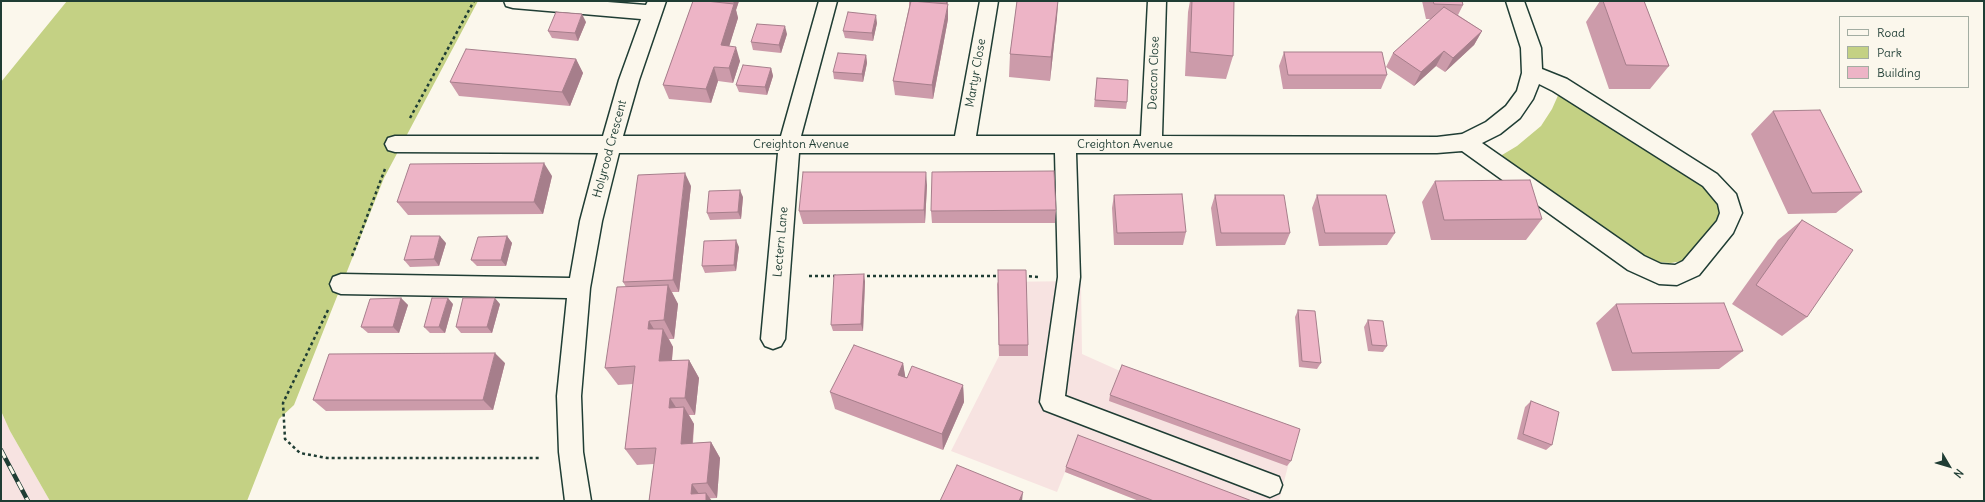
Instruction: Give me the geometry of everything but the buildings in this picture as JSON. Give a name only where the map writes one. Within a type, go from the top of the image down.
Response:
[{"type":"street","name":"Holyrood Crescent","points":[[513,1],[655,7],[629,80],[610,146],[591,221],[579,288],[569,396],[571,452],[578,501]]},
{"type":"street","name":"Lectern Lane","points":[[773,339],[789,144],[828,1]]},
{"type":"street","name":"Martyr Close","points":[[964,145],[989,1]]},
{"type":"street","name":"Deacon Close","points":[[1151,145],[1156,1]]},
{"type":"street","name":"Creighton Avenue","points":[[395,144],[610,146],[789,144],[1437,145],[1465,142],[1493,128],[1513,112],[1526,93],[1532,73],[1531,48],[1515,1]]},
{"type":"street","points":[[1465,142],[1555,207],[1636,262],[1659,274],[1677,275],[1691,268],[1725,227],[1731,213],[1728,200],[1710,180],[1560,85],[1532,73]]},
{"type":"street","points":[[1065,145],[1069,277],[1052,402],[1270,486]]},
{"type":"street","points":[[341,284],[579,288]]},
{"type":"path","points":[[778,276],[841,276]]},
{"type":"path","points":[[857,276],[1006,276]]},
{"type":"path","points":[[1022,276],[1069,277]]},
{"type":"shaded area","points":[[1081,281],[1082,354],[1120,371],[1296,435],[1279,501],[1140,501],[1065,472],[1057,492],[951,451],[999,356],[997,282]]},
{"type":"shaded area","points":[[1,411],[10,431],[50,501],[1,501]]},
{"type":"green space","points":[[67,1],[478,1],[384,178],[294,405],[279,419],[247,501],[50,501],[10,431],[1,411],[1,82]]},
{"type":"green space","points":[[1560,91],[1701,179],[1719,197],[1720,215],[1690,255],[1682,261],[1671,263],[1657,262],[1643,257],[1497,158],[1517,146],[1541,126],[1552,109]]},
{"type":"railway","points":[[1,450],[28,501]]}]
